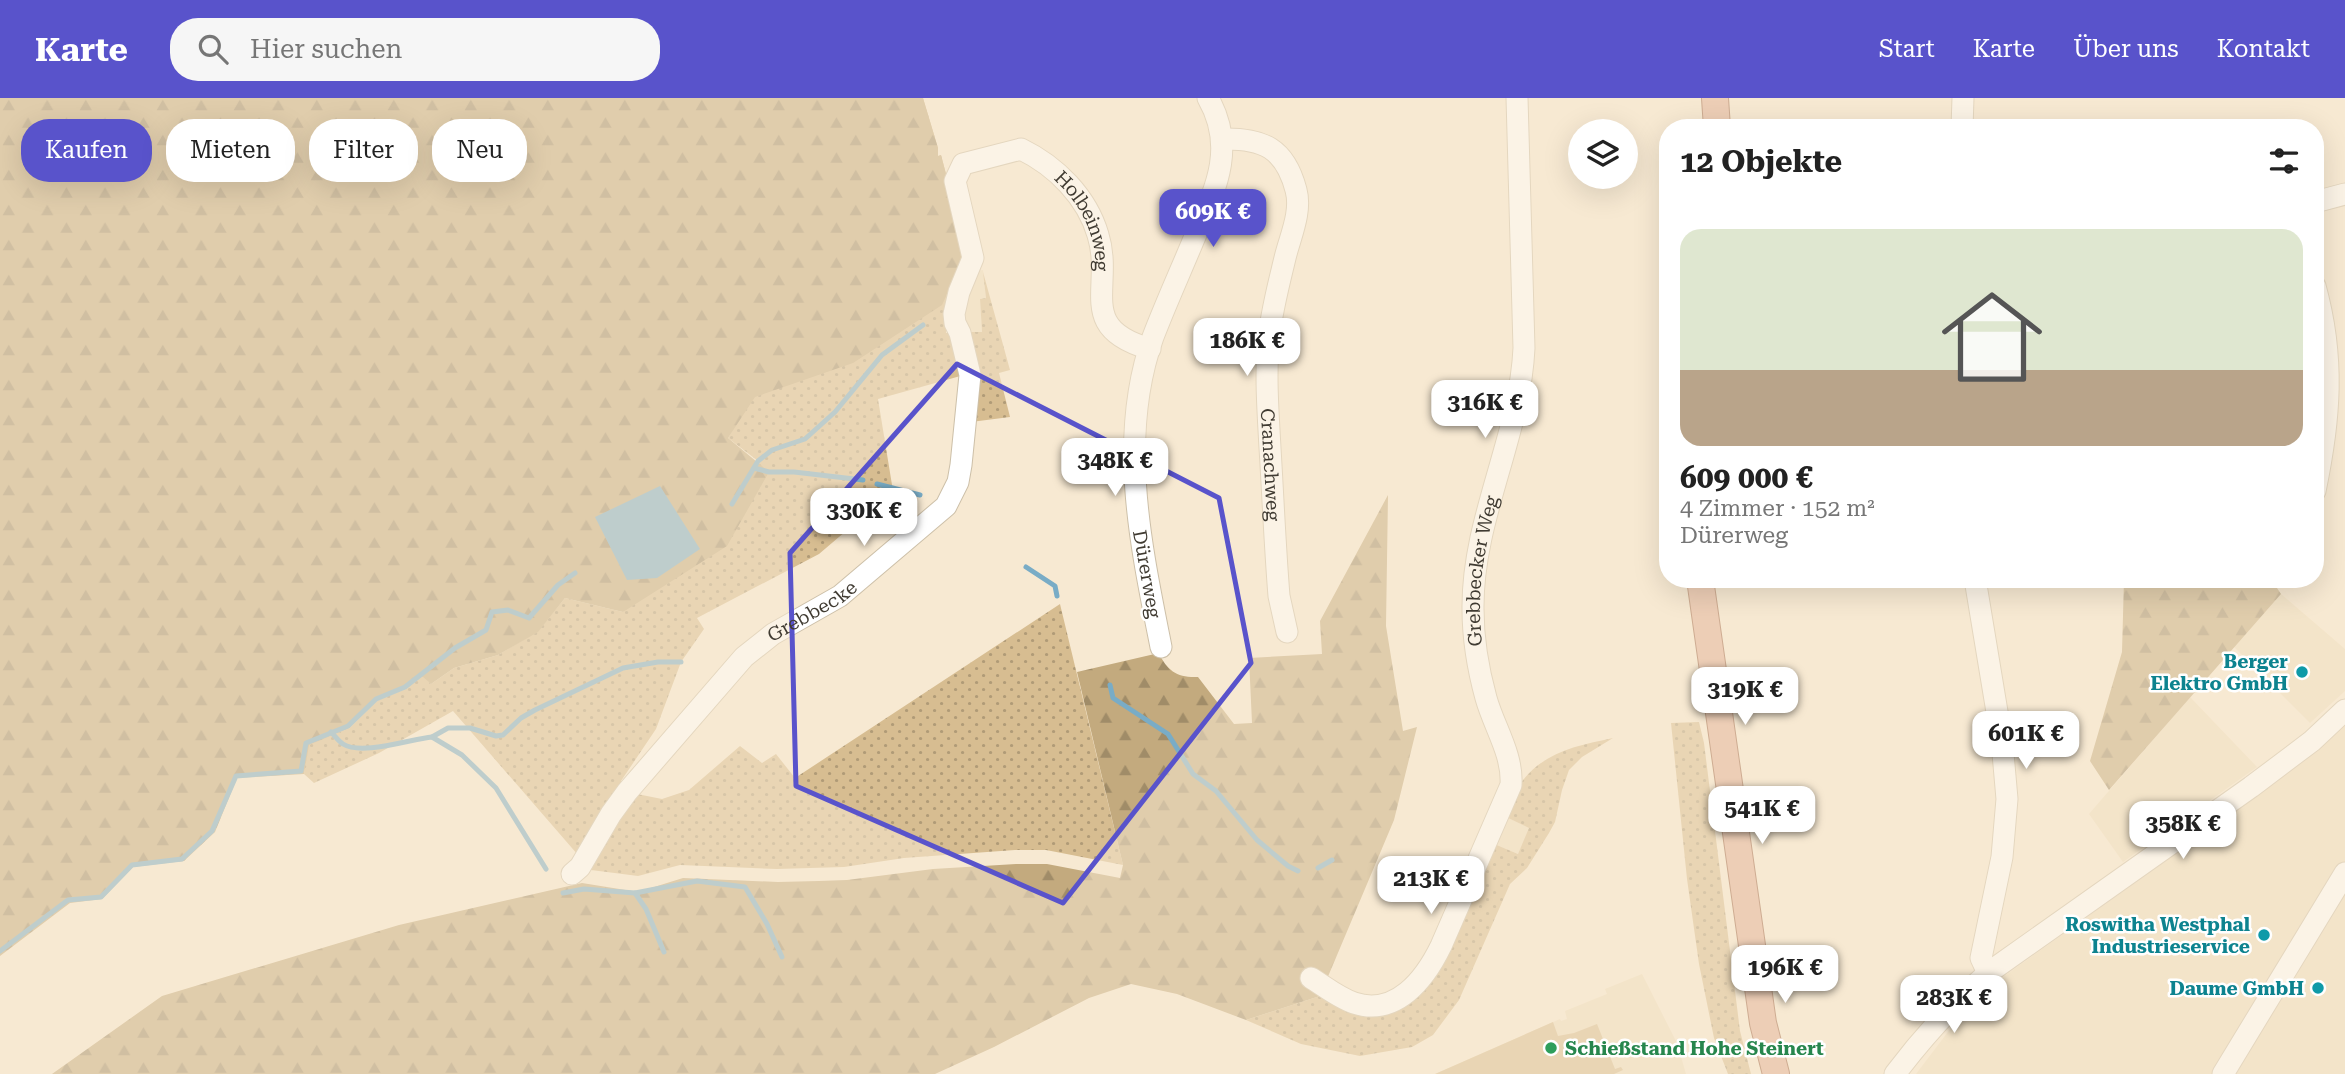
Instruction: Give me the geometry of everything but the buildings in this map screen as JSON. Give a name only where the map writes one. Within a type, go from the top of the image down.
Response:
[{"type":"main road","points":[[1715,98],[1716,119]]},
{"type":"main road","points":[[1701,588],[1763,1023],[1776,1074]]},
{"type":"street","name":"Dürerweg","points":[[1161,647],[1139,532],[1134,473],[1135,438],[1140,393],[1150,349],[1220,175],[1222,139],[1218,119],[1208,98]]},
{"type":"street","name":"Grebbecker Weg","points":[[1311,978],[1353,1003],[1373,1007],[1398,999],[1417,986],[1441,946],[1511,785],[1505,748],[1486,699],[1479,670],[1473,609],[1475,573],[1485,521],[1523,377],[1517,98]]},
{"type":"street","points":[[1962,119],[1963,98]]},
{"type":"street","name":"Cranachweg","points":[[1222,139],[1256,140],[1279,155],[1291,175],[1298,201],[1277,290],[1269,337],[1268,374],[1279,596],[1287,632]]},
{"type":"street","name":"Holbeinweg","points":[[963,164],[1021,149],[1033,155],[1065,181],[1080,198],[1099,237],[1101,300],[1105,317],[1120,338],[1150,349]]},
{"type":"street","name":"Grebbecke","points":[[572,874],[580,867],[627,792],[744,657],[773,634],[840,596],[936,514],[952,496],[961,465],[970,375],[954,314],[959,292],[973,258],[955,181],[963,164]]},
{"type":"street","points":[[2324,200],[2345,194]]},
{"type":"street","points":[[2324,330],[2329,390],[2324,449]]},
{"type":"street","points":[[1977,588],[2002,742],[2007,799],[2002,857],[1981,958],[1988,973]]},
{"type":"street","points":[[1895,1074],[1927,1033],[1988,973],[2252,787],[2312,741],[2345,710]]},
{"type":"street","points":[[2224,1074],[2345,873]]},
{"type":"highlighted area","points":[[957,364],[1219,498],[1251,663],[1063,903],[796,786],[790,553]]},
{"type":"shaded area","points":[[923,98],[967,253],[946,317],[946,333],[953,333],[964,375],[878,399],[893,491],[819,554],[697,618],[704,629],[681,662],[656,729],[621,781],[627,786],[622,791],[662,799],[689,790],[740,746],[762,763],[776,754],[795,778],[1060,604],[1123,865],[1046,850],[1015,850],[904,858],[844,867],[777,869],[680,865],[638,876],[591,870],[453,711],[379,753],[314,783],[304,774],[308,745],[350,728],[377,700],[406,689],[423,675],[431,684],[454,668],[498,655],[538,631],[565,598],[623,612],[758,461],[728,438]]},
{"type":"shaded area","points":[[983,270],[986,298],[980,299],[982,332],[968,332],[961,316],[972,272]]},
{"type":"shaded area","points":[[983,272],[1010,370],[999,373],[1010,417],[971,422],[968,332],[982,332],[980,299],[986,298]]},
{"type":"shaded area","points":[[2281,594],[2345,649],[2345,691],[2310,723],[2234,647]]},
{"type":"shaded area","points":[[2190,697],[2257,767],[2123,862],[2089,814]]},
{"type":"shaded area","points":[[1699,722],[1704,743],[1740,1031],[1751,1074],[1728,1074],[1714,1038],[1699,964],[1687,879],[1671,723]]},
{"type":"shaded area","points":[[2345,723],[2345,1074],[1916,1074],[1957,1020],[1996,982],[2254,798]]},
{"type":"shaded area","points":[[1613,738],[1582,757],[1569,770],[1555,822],[1527,868],[1510,884],[1459,1000],[1433,1035],[1412,1047],[1360,1056],[1301,1044],[1246,1020],[1326,994],[1400,1006],[1492,843],[1518,854],[1529,828],[1504,816],[1527,775],[1560,752]]},
{"type":"shaded area","points":[[1504,816],[1530,828],[1518,854],[1492,843]]},
{"type":"shaded area","points":[[1642,974],[1677,1043],[1686,1074],[1435,1074],[1560,1019],[1567,1019],[1565,1011],[1607,994],[1605,989]]},
{"type":"shaded area","name":"Schießstand Hohe Steinert","points":[[1553,1022],[1558,1036],[1597,1024],[1615,1069],[1621,1067],[1623,1070],[1614,1074],[1435,1074]]},
{"type":"green space","points":[[0,98],[923,98],[967,253],[942,305],[853,363],[755,397],[728,438],[769,472],[727,546],[623,612],[565,598],[538,632],[498,655],[454,668],[431,684],[422,676],[406,689],[377,700],[350,728],[309,745],[304,774],[237,778],[215,832],[184,861],[133,867],[102,899],[70,903],[0,956]]},
{"type":"green space","points":[[1388,495],[1386,626],[1403,731],[1417,727],[1394,820],[1324,986],[1326,994],[1246,1020],[1177,994],[1131,984],[1089,998],[935,1074],[52,1074],[162,996],[399,925],[582,883],[638,892],[683,878],[778,882],[847,880],[933,869],[1016,864],[1047,864],[1120,878],[1123,865],[1077,672],[1159,653],[1174,672],[1198,677],[1234,724],[1252,723],[1249,658],[1322,654],[1320,621]]},
{"type":"green space","points":[[2124,588],[2277,588],[2281,594],[2109,790],[2090,761],[2122,652]]},
{"type":"water","points":[[660,486],[700,549],[657,578],[627,580],[595,517]]},
{"type":"waterway","points":[[732,504],[758,461],[772,450],[805,439],[835,412],[882,355],[923,325]]},
{"type":"waterway","points":[[754,468],[769,472],[794,472],[863,480]]},
{"type":"waterway","points":[[877,484],[920,495]]},
{"type":"waterway","points":[[1026,567],[1055,586],[1057,596]]},
{"type":"waterway","points":[[0,951],[68,900],[101,897],[132,865],[182,859],[212,831],[236,776],[301,771],[306,743],[348,726],[376,699],[405,687],[455,648],[486,630],[492,612],[508,610],[529,618],[558,585],[575,573]]},
{"type":"waterway","points":[[432,737],[448,728],[470,728],[496,736],[503,735],[521,718],[535,710],[623,668],[658,662],[681,662]]},
{"type":"waterway","points":[[1110,685],[1113,698],[1168,734],[1193,774],[1216,791],[1257,840],[1298,871]]},
{"type":"waterway","points":[[331,732],[343,744],[362,748],[432,737],[462,755],[496,788],[546,869]]},
{"type":"waterway","points":[[1318,868],[1332,860]]},
{"type":"waterway","points":[[635,893],[697,881],[745,887],[767,924],[782,957]]},
{"type":"waterway","points":[[563,893],[584,889],[635,893],[646,909],[664,952]]},
{"type":"place","name":"Berger Elektro GmbH","points":[[2302,672]]},
{"type":"place","name":"Roswitha Westphal Industrieservice","points":[[2264,935]]},
{"type":"place","name":"Daume GmbH","points":[[2318,988]]},
{"type":"place","name":"Schießstand Hohe Steinert","points":[[1551,1048]]}]
